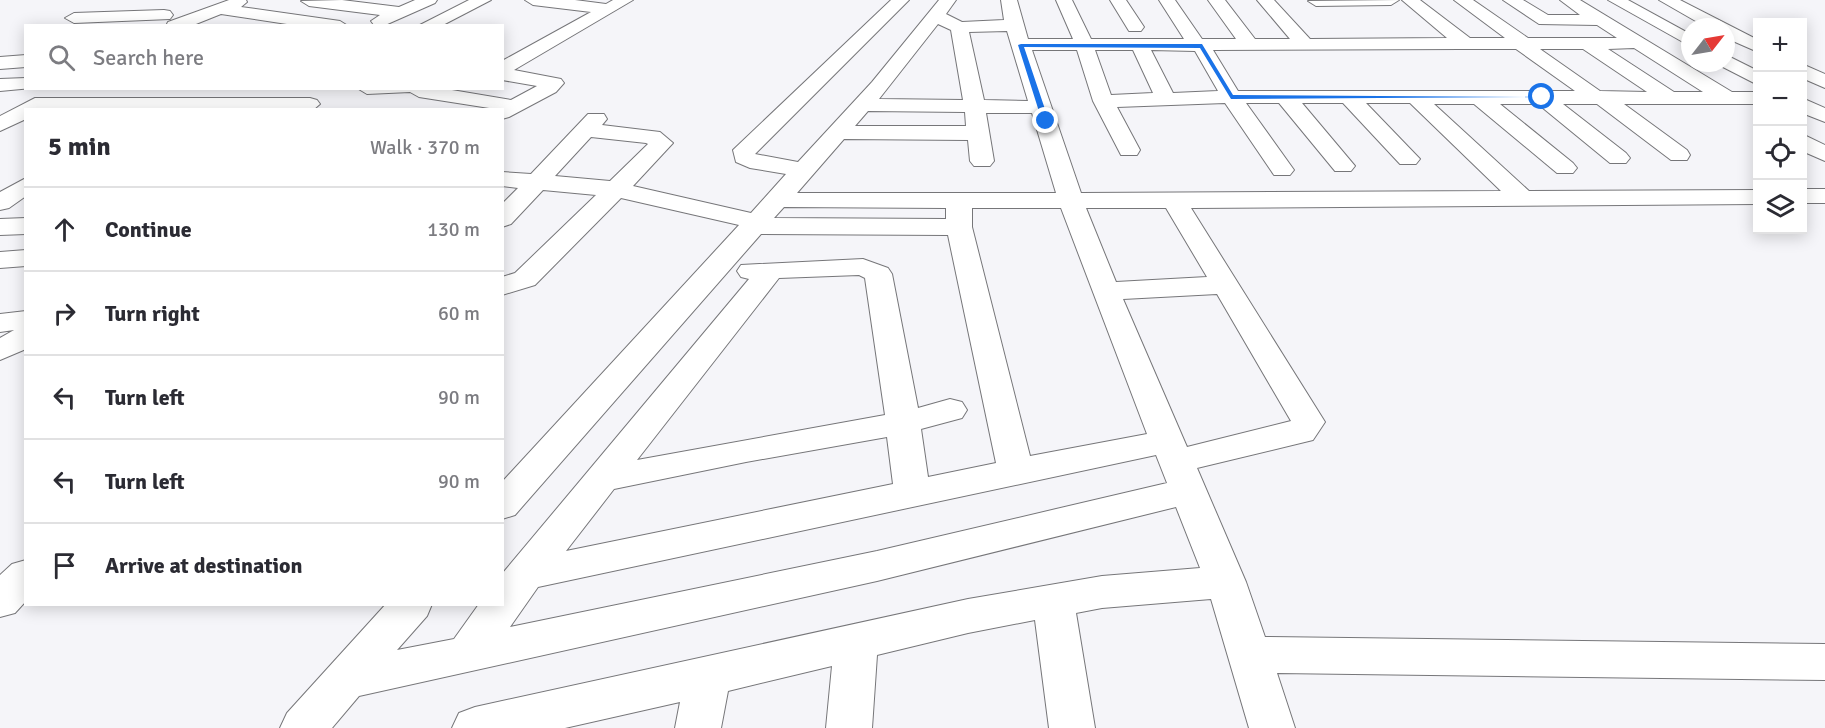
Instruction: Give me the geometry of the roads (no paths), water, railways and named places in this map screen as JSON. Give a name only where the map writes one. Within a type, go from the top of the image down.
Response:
[{"type":"street","points":[[154,24],[220,9],[245,0]]},
{"type":"street","points":[[257,14],[297,0],[400,12]]},
{"type":"street","points":[[357,7],[374,0]]},
{"type":"street","points":[[373,24],[429,0]]},
{"type":"street","points":[[430,24],[483,0]]},
{"type":"street","points":[[533,0],[617,4]]},
{"type":"street","points":[[803,170],[758,163],[744,157],[744,150],[901,0]]},
{"type":"street","points":[[1064,0],[1085,47],[1102,101],[1129,150]]},
{"type":"street","points":[[1118,0],[1135,27]]},
{"type":"street","points":[[1167,0],[1282,170]]},
{"type":"street","points":[[1216,0],[1251,46]]},
{"type":"street","points":[[1265,0],[1306,45]]},
{"type":"street","points":[[1316,0],[1360,45]]},
{"type":"street","points":[[1316,0],[1391,0]]},
{"type":"street","points":[[1367,0],[1382,15]]},
{"type":"street","points":[[1410,0],[1467,45]]},
{"type":"street","points":[[1462,0],[1679,155]]},
{"type":"street","points":[[1511,0],[1545,20],[1601,20]]},
{"type":"street","points":[[1568,0],[1753,112]]},
{"type":"street","points":[[1616,0],[1681,36]]},
{"type":"street","points":[[1667,0],[1702,18]]},
{"type":"street","points":[[504,68],[617,4]]},
{"type":"street","points":[[169,20],[182,5]]},
{"type":"street","points":[[504,504],[862,105],[941,8],[959,27],[968,62],[982,161]]},
{"type":"street","points":[[220,9],[326,24]]},
{"type":"street","points":[[74,18],[169,20]]},
{"type":"street","points":[[1015,24],[1082,235],[1226,582],[1272,728]]},
{"type":"street","points":[[959,27],[1015,24],[1085,47],[1639,43]]},
{"type":"street","points":[[1396,30],[1410,45]]},
{"type":"street","points":[[1735,36],[1753,44]]},
{"type":"street","points":[[1588,44],[1667,96]]},
{"type":"street","points":[[1140,46],[1165,98]]},
{"type":"street","points":[[504,47],[534,51]]},
{"type":"street","points":[[0,63],[24,61]]},
{"type":"street","points":[[1735,66],[1753,76]]},
{"type":"street","points":[[1807,72],[1825,82]]},
{"type":"street","points":[[504,74],[554,83],[508,110]]},
{"type":"street","points":[[0,85],[24,84]]},
{"type":"street","points":[[29,108],[57,90]]},
{"type":"street","points":[[369,108],[374,90]]},
{"type":"street","points":[[382,90],[496,108]]},
{"type":"street","points":[[1102,101],[1231,97],[1753,98]]},
{"type":"street","points":[[1542,97],[1618,158]]},
{"type":"street","points":[[1286,98],[1343,166]]},
{"type":"street","points":[[1349,98],[1408,159]]},
{"type":"street","points":[[1416,98],[1522,198]]},
{"type":"street","points":[[1480,98],[1566,168]]},
{"type":"street","points":[[29,108],[199,107],[312,101]]},
{"type":"street","points":[[862,105],[1042,107]]},
{"type":"street","points":[[1807,106],[1825,116]]},
{"type":"street","points":[[0,125],[24,111]]},
{"type":"street","points":[[504,217],[591,125],[652,137],[662,143],[525,279],[504,286]]},
{"type":"street","points":[[838,132],[978,133]]},
{"type":"street","points":[[1807,143],[1825,154]]},
{"type":"street","points":[[504,179],[616,189],[755,224],[959,214],[1071,200],[1753,197]]},
{"type":"street","points":[[0,203],[24,186]]},
{"type":"street","points":[[1807,196],[1825,196]]},
{"type":"street","points":[[776,200],[959,214]]},
{"type":"street","points":[[326,701],[467,654],[877,566],[1178,464],[1301,432],[1308,422],[1174,201]]},
{"type":"street","points":[[959,214],[1016,471]]},
{"type":"street","points":[[0,227],[24,226]]},
{"type":"street","points":[[0,260],[24,258]]},
{"type":"street","points":[[714,271],[863,267],[878,274],[903,423],[912,493]]},
{"type":"street","points":[[504,603],[770,271]]},
{"type":"street","points":[[1107,291],[1227,285]]},
{"type":"street","points":[[0,323],[24,320]]},
{"type":"street","points":[[0,351],[24,337]]},
{"type":"street","points":[[603,478],[903,423],[950,410]]},
{"type":"street","points":[[525,574],[1016,471],[1178,464]]},
{"type":"street","points":[[475,728],[968,616],[1102,592],[1226,582]]},
{"type":"street","points":[[1053,600],[1072,728]]},
{"type":"street","points":[[326,701],[410,606]]},
{"type":"street","points":[[467,654],[502,606]]},
{"type":"street","points":[[849,728],[856,642]]},
{"type":"street","points":[[1248,655],[1825,662]]},
{"type":"street","points":[[698,728],[708,676]]}]
